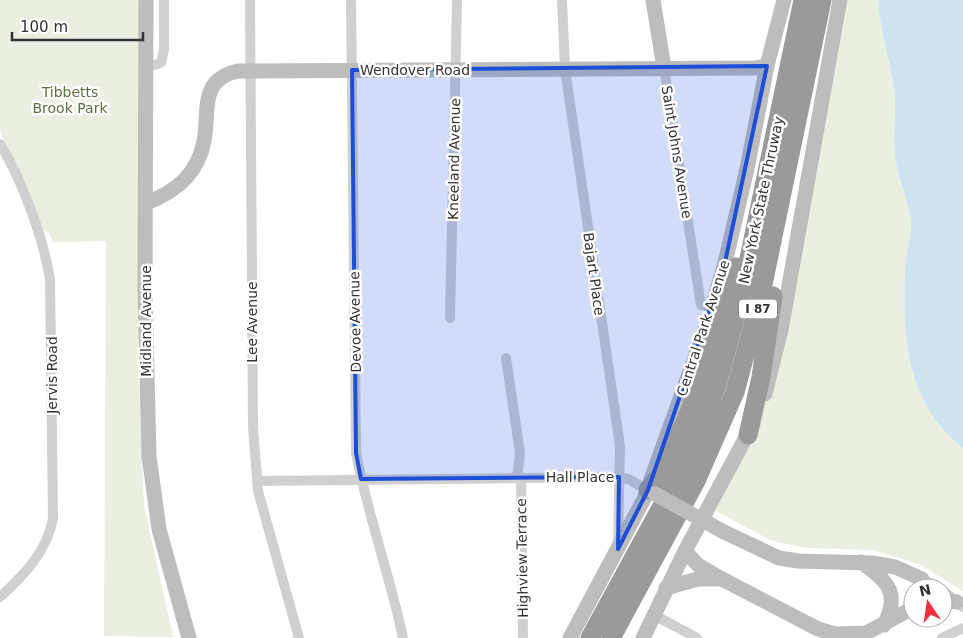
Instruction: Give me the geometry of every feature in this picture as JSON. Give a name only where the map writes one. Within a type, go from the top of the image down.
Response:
[{"type":"highway","name":"New York State Thruway","points":[[590,638],[660,511],[706,415],[735,323],[802,0]]},
{"type":"highway","name":"New York State Thruway","points":[[611,638],[696,481],[735,392],[758,307],[822,0]]},
{"type":"highway","points":[[748,435],[759,390],[783,240],[795,130]]},
{"type":"highway","points":[[652,492],[697,393],[775,134]]},
{"type":"main road","name":"Midland Avenue","points":[[146,0],[148,456],[159,529],[189,638]]},
{"type":"main road","name":"Saint Johns Avenue","points":[[653,0],[664,68]]},
{"type":"main road","name":"Central Park Avenue","points":[[570,638],[618,549],[652,492],[724,267],[747,169],[767,66],[784,0]]},
{"type":"main road","points":[[643,638],[685,551],[748,435],[769,383],[781,330],[840,0]]},
{"type":"main road","name":"Wendover Road","points":[[146,203],[172,192],[185,180],[195,165],[204,141],[208,99],[216,83],[228,74],[250,71],[755,68],[767,66]]},
{"type":"main road","name":"Hall Place","points":[[652,492],[724,532],[771,555],[788,560],[861,562],[885,565],[913,578]]},
{"type":"main road","points":[[685,551],[698,565],[722,579],[818,629],[835,634],[866,634],[903,614]]},
{"type":"main road","points":[[861,562],[890,589],[892,610],[884,625]]},
{"type":"main road","points":[[666,588],[698,579],[722,579]]},
{"type":"main road","points":[[892,596],[897,585],[903,584]]},
{"type":"street","points":[[147,67],[161,63],[164,50],[164,0]]},
{"type":"street","name":"Lee Avenue","points":[[250,0],[253,427],[257,481],[299,638]]},
{"type":"street","name":"Devoe Avenue","points":[[351,0],[356,454],[361,479],[394,598],[402,638]]},
{"type":"street","name":"Kneeland Avenue","points":[[450,318],[457,0]]},
{"type":"street","name":"Bajart Place","points":[[562,0],[565,69],[620,446],[618,549]]},
{"type":"street","name":"Saint Johns Avenue","points":[[664,68],[701,305]]},
{"type":"street","name":"Jervis Road","points":[[0,144],[10,160],[43,246],[50,279],[52,518],[51,530],[40,554],[22,577],[0,598]]},
{"type":"street","name":"Highview Terrace","points":[[506,358],[520,453],[523,638]]},
{"type":"street","name":"Hall Place","points":[[257,481],[619,477],[628,479],[652,492]]},
{"type":"street","points":[[654,615],[697,638]]},
{"type":"street","points":[[942,638],[963,628]]},
{"type":"highlighted area","points":[[767,66],[724,267],[648,490],[618,549],[619,477],[361,479],[356,453],[352,70]]},
{"type":"green space","name":"Tibbetts Brook Park","points":[[0,0],[139,0],[140,240],[138,355],[144,505],[173,637],[104,636],[106,241],[53,242],[49,233],[41,229],[0,131]]},
{"type":"green space","points":[[848,0],[878,0],[894,89],[895,158],[911,220],[904,294],[907,344],[911,367],[929,411],[944,430],[963,448],[963,591],[953,585],[953,578],[942,578],[919,564],[872,550],[808,548],[772,541],[716,511],[768,396],[807,226]]},
{"type":"water","points":[[878,0],[963,0],[963,448],[944,430],[929,411],[919,390],[907,344],[904,294],[911,220],[895,158],[894,89]]}]
